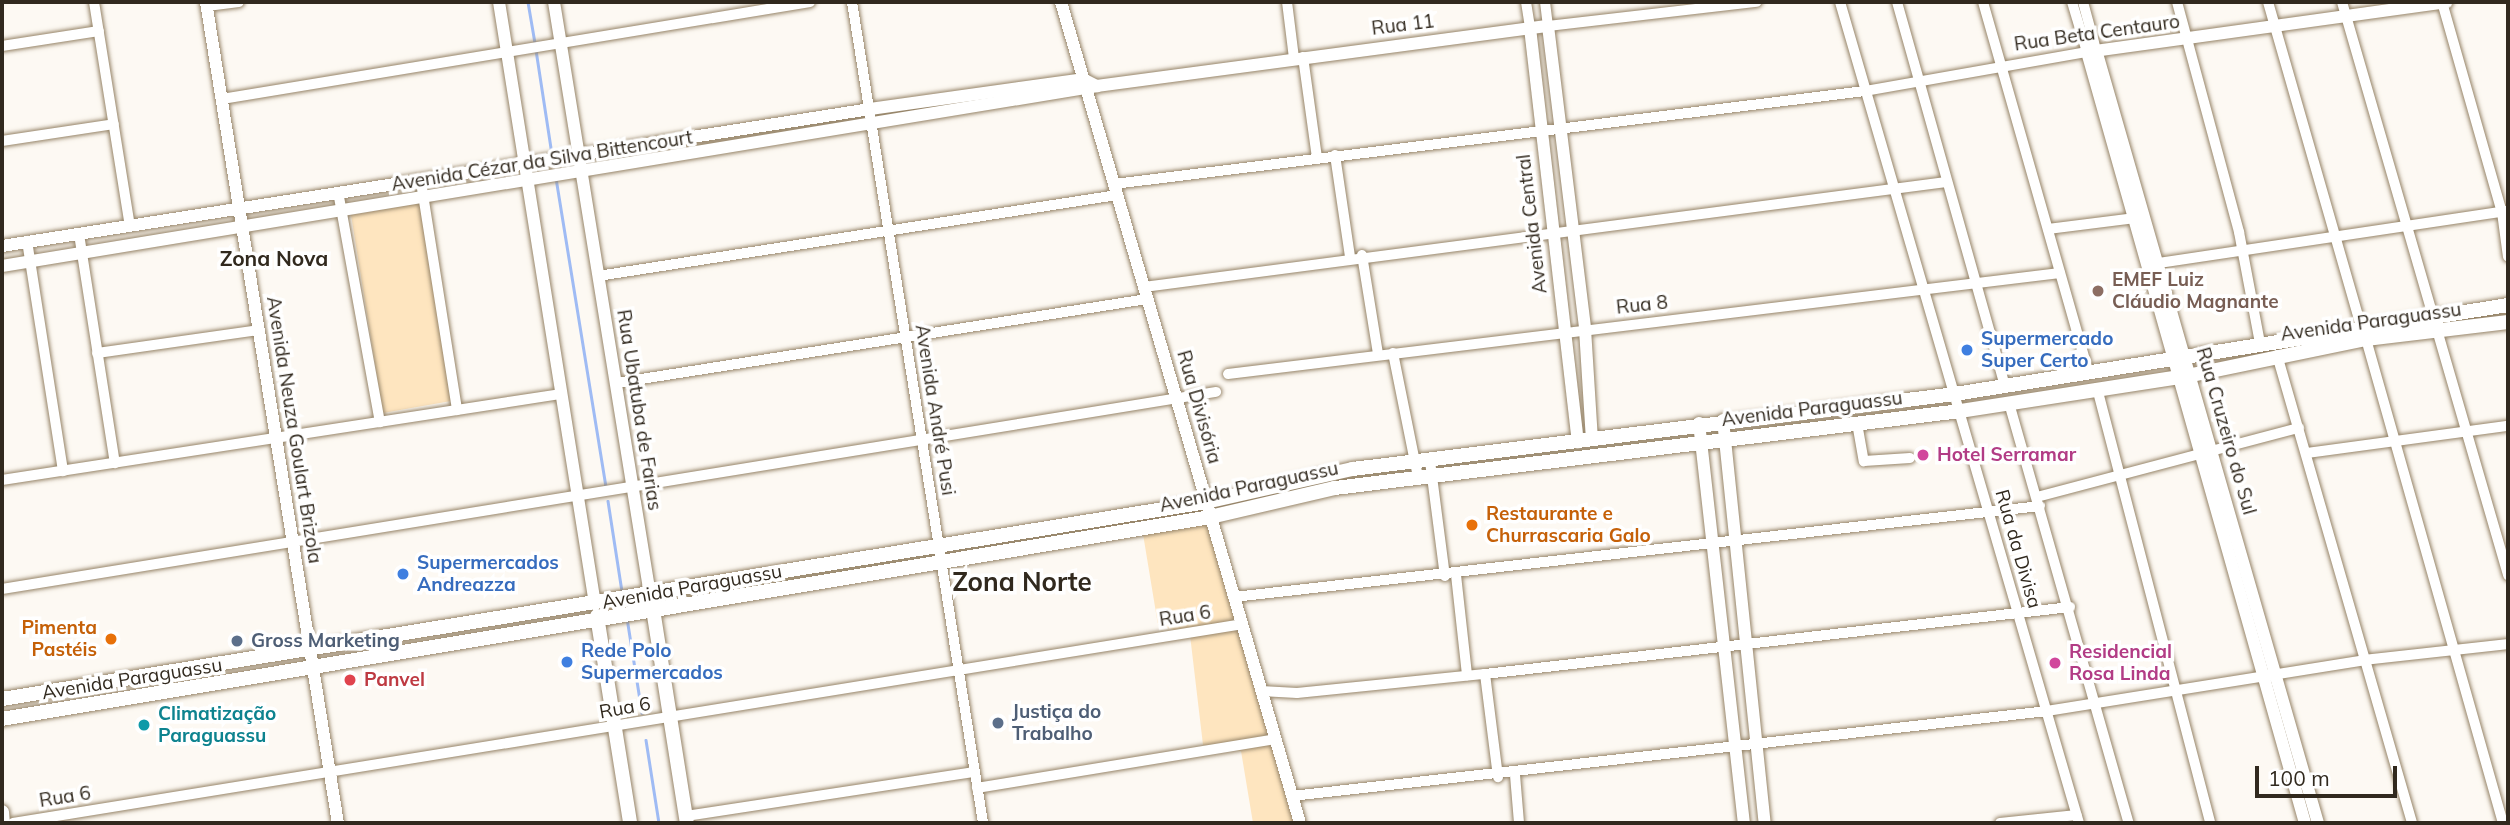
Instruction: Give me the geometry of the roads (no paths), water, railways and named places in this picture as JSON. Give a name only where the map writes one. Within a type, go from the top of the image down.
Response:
[{"type":"main road","name":"Avenida Paraguassu","points":[[2,699],[629,599],[1206,502],[1353,469],[1423,469],[1725,438],[1960,411],[2097,387],[2182,377],[2433,316],[2508,305]]},
{"type":"main road","name":"Avenida Paraguassu","points":[[2,719],[605,622],[942,564],[1210,517],[1423,469],[1723,419],[1955,394],[2260,343],[2364,332],[2437,331],[2508,322]]},
{"type":"main road","name":"Rua Ubatuba de Farias","points":[[650,595],[686,820]]},
{"type":"main road","points":[[601,603],[614,728],[629,823]]},
{"type":"main road","points":[[139,677],[142,696]]},
{"type":"main road","points":[[2,812],[3,823]]},
{"type":"street","points":[[94,2],[130,226]]},
{"type":"street","points":[[206,4],[239,2]]},
{"type":"street","points":[[499,2],[512,51],[529,167],[527,181],[578,499],[601,603]]},
{"type":"street","name":"Rua Ubatuba de Farias","points":[[554,2],[574,158],[582,174],[650,595]]},
{"type":"street","points":[[222,99],[810,2]]},
{"type":"street","name":"Avenida André Pusi","points":[[852,2],[983,823]]},
{"type":"street","name":"Rua Divisória","points":[[1061,2],[1089,86],[1145,293],[1300,823]]},
{"type":"street","points":[[1287,2],[1317,158]]},
{"type":"street","name":"Avenida Central","points":[[1527,2],[1564,332],[1585,441]]},
{"type":"street","points":[[1545,2],[1563,128],[1586,329],[1585,441]]},
{"type":"street","name":"Rua 11","points":[[1089,86],[1299,57],[1757,2]]},
{"type":"street","name":"Rua da Divisa","points":[[1840,2],[2078,819]]},
{"type":"street","points":[[1897,2],[2005,386]]},
{"type":"street","points":[[1983,2],[2088,372]]},
{"type":"street","points":[[2073,2],[2092,51]]},
{"type":"street","points":[[2083,2],[2092,51]]},
{"type":"street","points":[[2177,2],[2240,249],[2260,343]]},
{"type":"street","points":[[2268,2],[2503,823]]},
{"type":"street","points":[[2342,2],[2508,575]]},
{"type":"street","points":[[2439,3],[2505,212],[2508,257]]},
{"type":"street","name":"Rua Beta Centauro","points":[[598,276],[1335,155],[1865,91],[2092,51],[2276,29],[2439,3]]},
{"type":"street","name":"Avenida Neuza Goulart Brizola","points":[[206,4],[338,823]]},
{"type":"street","points":[[2,46],[99,31]]},
{"type":"street","name":"Rua Cruzeiro do Sul","points":[[2092,51],[2134,218],[2154,263]]},
{"type":"street","name":"Rua Cruzeiro do Sul","points":[[2092,51],[2154,263],[2182,377],[2207,455],[2310,818]]},
{"type":"street","name":"Avenida Cézar da Silva Bittencourt","points":[[2,246],[339,197],[870,109],[1089,86]]},
{"type":"street","name":"Avenida Cézar da Silva Bittencourt","points":[[2,265],[346,213],[541,178],[582,174],[872,127],[1089,86]]},
{"type":"street","points":[[2,141],[114,124]]},
{"type":"street","points":[[1335,155],[1350,257]]},
{"type":"street","points":[[616,383],[1362,255],[1574,228],[1896,193],[1946,182]]},
{"type":"street","points":[[421,183],[457,410]]},
{"type":"street","points":[[339,197],[346,213],[380,422]]},
{"type":"street","points":[[2154,263],[2505,212]]},
{"type":"street","points":[[2048,229],[2134,218]]},
{"type":"street","points":[[79,234],[115,463]]},
{"type":"street","points":[[27,242],[63,471]]},
{"type":"street","points":[[1362,255],[1378,354]]},
{"type":"street","name":"Rua 8","points":[[1228,373],[2060,273]]},
{"type":"street","points":[[97,354],[258,330]]},
{"type":"street","points":[[1394,353],[1451,575],[1467,674]]},
{"type":"street","points":[[2277,355],[2412,823]]},
{"type":"street","points":[[2097,387],[2173,692],[2210,823]]},
{"type":"street","points":[[2,589],[292,541],[578,499],[922,439],[1216,392]]},
{"type":"street","points":[[2,480],[561,394]]},
{"type":"street","points":[[2009,403],[2070,607],[2129,823]]},
{"type":"street","points":[[1723,419],[1765,823]]},
{"type":"street","points":[[1699,423],[1744,823]]},
{"type":"street","points":[[1857,423],[1864,461],[1910,458]]},
{"type":"street","points":[[2307,453],[2396,445],[2508,426]]},
{"type":"street","points":[[1234,597],[1990,513],[2039,502],[2299,428]]},
{"type":"street","points":[[1261,691],[1297,693],[1485,674],[2070,607]]},
{"type":"street","name":"Rua 6","points":[[13,823],[614,728],[1243,624]]},
{"type":"street","points":[[1292,796],[1515,775],[2047,711],[2364,660],[2508,644]]},
{"type":"street","points":[[1485,674],[1498,776]]},
{"type":"street","points":[[977,788],[1275,739]]},
{"type":"street","points":[[686,820],[975,772]]},
{"type":"street","points":[[1515,775],[1520,823]]},
{"type":"street","points":[[2000,823],[2078,819]]},
{"type":"waterway","points":[[528,2],[535,43]]},
{"type":"waterway","points":[[536,50],[552,154]]},
{"type":"waterway","points":[[556,178],[606,487]]},
{"type":"waterway","points":[[608,501],[622,591]]},
{"type":"waterway","points":[[627,618],[642,713]]},
{"type":"waterway","points":[[646,740],[659,823]]},
{"type":"place","name":"EMEF Luiz Cláudio Magnante","points":[[2098,291]]},
{"type":"place","name":"Supermercado Super Certo","points":[[1967,350]]},
{"type":"place","name":"Hotel Serramar","points":[[1923,455]]},
{"type":"place","name":"Restaurante e Churrascaria Galo","points":[[1472,525]]},
{"type":"place","name":"Supermercados Andreazza","points":[[403,574]]},
{"type":"place","name":"Pimenta Pastéis","points":[[111,639]]},
{"type":"place","name":"Gross Marketing","points":[[237,641]]},
{"type":"place","name":"Rede Polo Supermercados","points":[[567,662]]},
{"type":"place","name":"Residencial Rosa Linda","points":[[2055,663]]},
{"type":"place","name":"Panvel","points":[[350,680]]},
{"type":"place","name":"Justiça do Trabalho","points":[[998,723]]},
{"type":"place","name":"Climatização Paraguassu","points":[[144,725]]},
{"type":"district","name":"Zona Nova","points":[[274,258]]},
{"type":"district","name":"Zona Norte","points":[[1022,582]]}]
